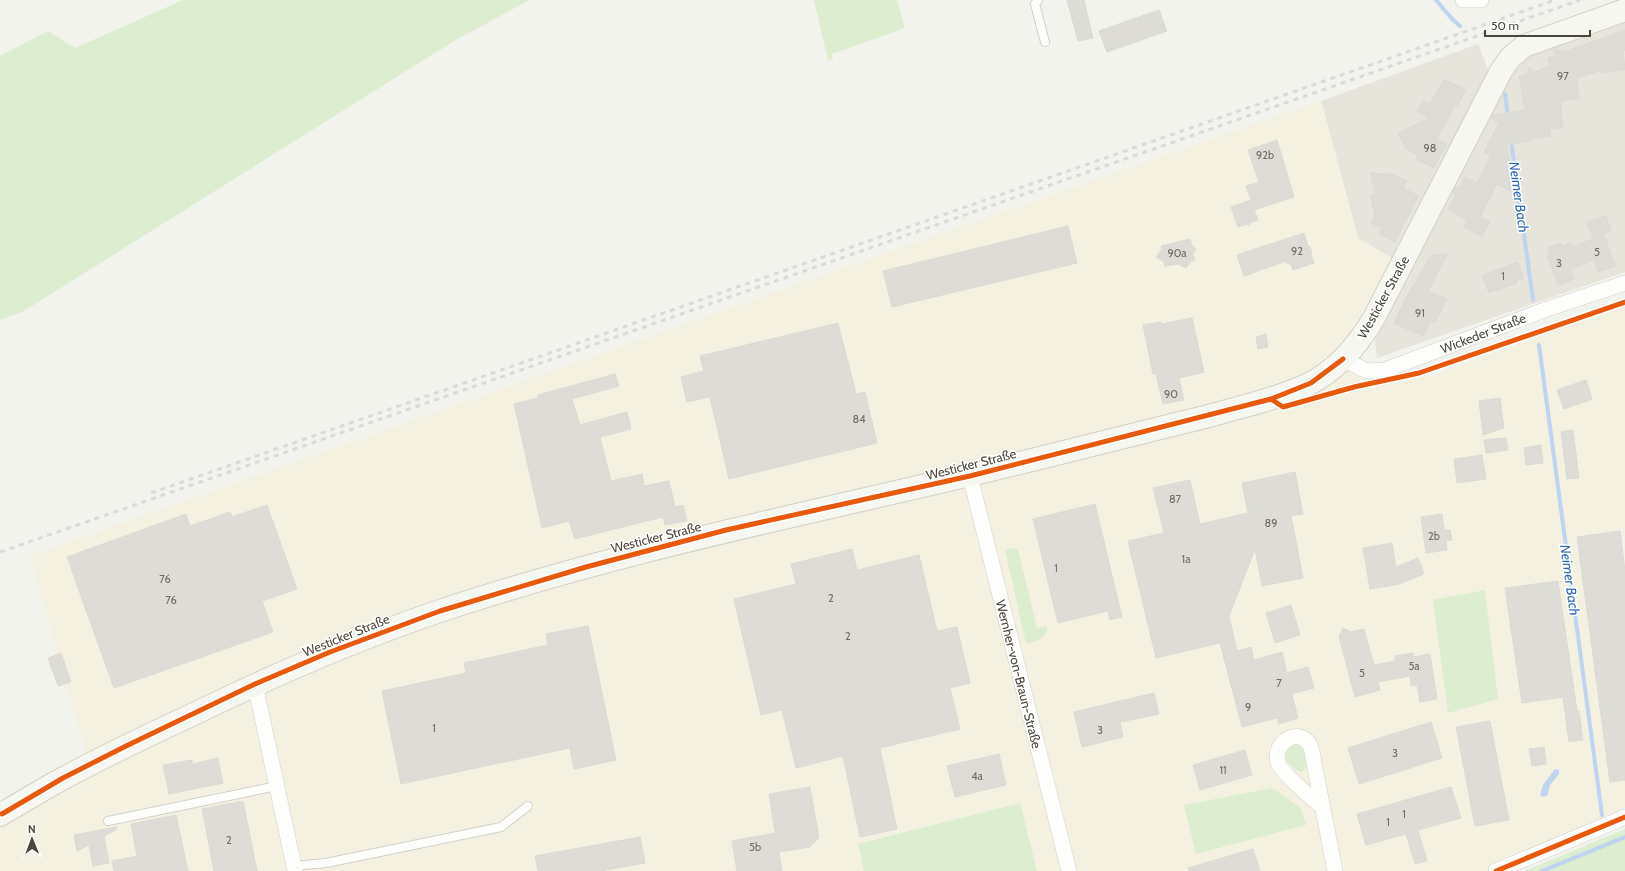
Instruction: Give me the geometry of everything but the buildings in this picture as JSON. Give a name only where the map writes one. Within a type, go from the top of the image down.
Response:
[{"type":"main road","name":"Westicker Straße","points":[[0,815],[63,778],[255,684],[390,628],[440,611],[586,567],[726,530],[970,476],[1271,399],[1311,383],[1343,360],[1364,335],[1501,71],[1510,58],[1524,46],[1625,10]]},
{"type":"street","points":[[1463,0],[1481,0]]},
{"type":"street","name":"Wickeder Straße","points":[[1343,360],[1367,371],[1385,370],[1547,309],[1625,283]]},
{"type":"street","name":"Wernher-von-Braun-Straße","points":[[970,476],[1069,871]]},
{"type":"street","points":[[255,684],[294,868]]},
{"type":"street","points":[[1323,808],[1335,871]]},
{"type":"street","points":[[1496,871],[1625,817]]},
{"type":"lane","points":[[1038,0],[1035,4],[1045,42]]},
{"type":"lane","points":[[108,821],[277,786]]},
{"type":"lane","points":[[294,868],[326,863],[501,827],[528,806]]},
{"type":"shaded area","points":[[1625,17],[1625,272],[1377,358],[1375,341],[1503,72],[1523,48]]},
{"type":"shaded area","points":[[1478,44],[1490,74],[1393,259],[1358,238],[1321,101]]},
{"type":"shaded area","points":[[1321,101],[1358,238],[1393,259],[1339,350],[1348,358],[1431,376],[1573,324],[1625,307],[1625,818],[1497,871],[0,871],[0,825],[81,785],[84,746],[30,556],[840,269]]},
{"type":"green space","points":[[183,0],[530,0],[454,41],[24,311],[0,320],[0,56],[48,31],[75,48]]},
{"type":"green space","points":[[814,0],[897,0],[905,28],[832,54],[833,59],[828,60]]},
{"type":"green space","points":[[1013,548],[1018,550],[1037,628],[1047,626],[1044,636],[1038,640],[1026,644],[1005,550]]},
{"type":"green space","points":[[1485,590],[1498,699],[1448,713],[1433,600]]},
{"type":"green space","points":[[1295,745],[1301,748],[1305,754],[1307,762],[1306,769],[1301,772],[1295,769],[1285,759],[1287,749],[1290,746]]},
{"type":"green space","points":[[1272,788],[1301,808],[1306,825],[1196,854],[1184,805]]},
{"type":"green space","points":[[1020,803],[1037,871],[864,871],[858,844]]},
{"type":"green space","points":[[1625,829],[1625,871],[1525,871]]},
{"type":"water","points":[[1555,769],[1559,770],[1559,774],[1550,785],[1547,796],[1543,797],[1540,795],[1543,785]]},
{"type":"waterway","name":"Neimer Bach","points":[[1436,0],[1460,26]]},
{"type":"waterway","name":"Neimer Bach","points":[[1505,94],[1508,117]]},
{"type":"waterway","name":"Neimer Bach","points":[[1511,140],[1533,300]]},
{"type":"waterway","name":"Neimer Bach","points":[[1539,345],[1602,815]]},
{"type":"waterway","points":[[1542,871],[1625,837]]},
{"type":"railway","points":[[151,493],[1555,0]]},
{"type":"railway","points":[[0,552],[1580,0]]},
{"type":"cycle path","points":[[1271,399],[1283,407],[1354,387],[1419,373],[1625,302]]},
{"type":"cycle path","points":[[2,814],[63,778],[255,684],[330,652],[440,611],[586,567],[726,530],[970,476],[1271,399],[1311,383],[1343,359]]},
{"type":"cycle path","points":[[1496,871],[1625,817]]}]
